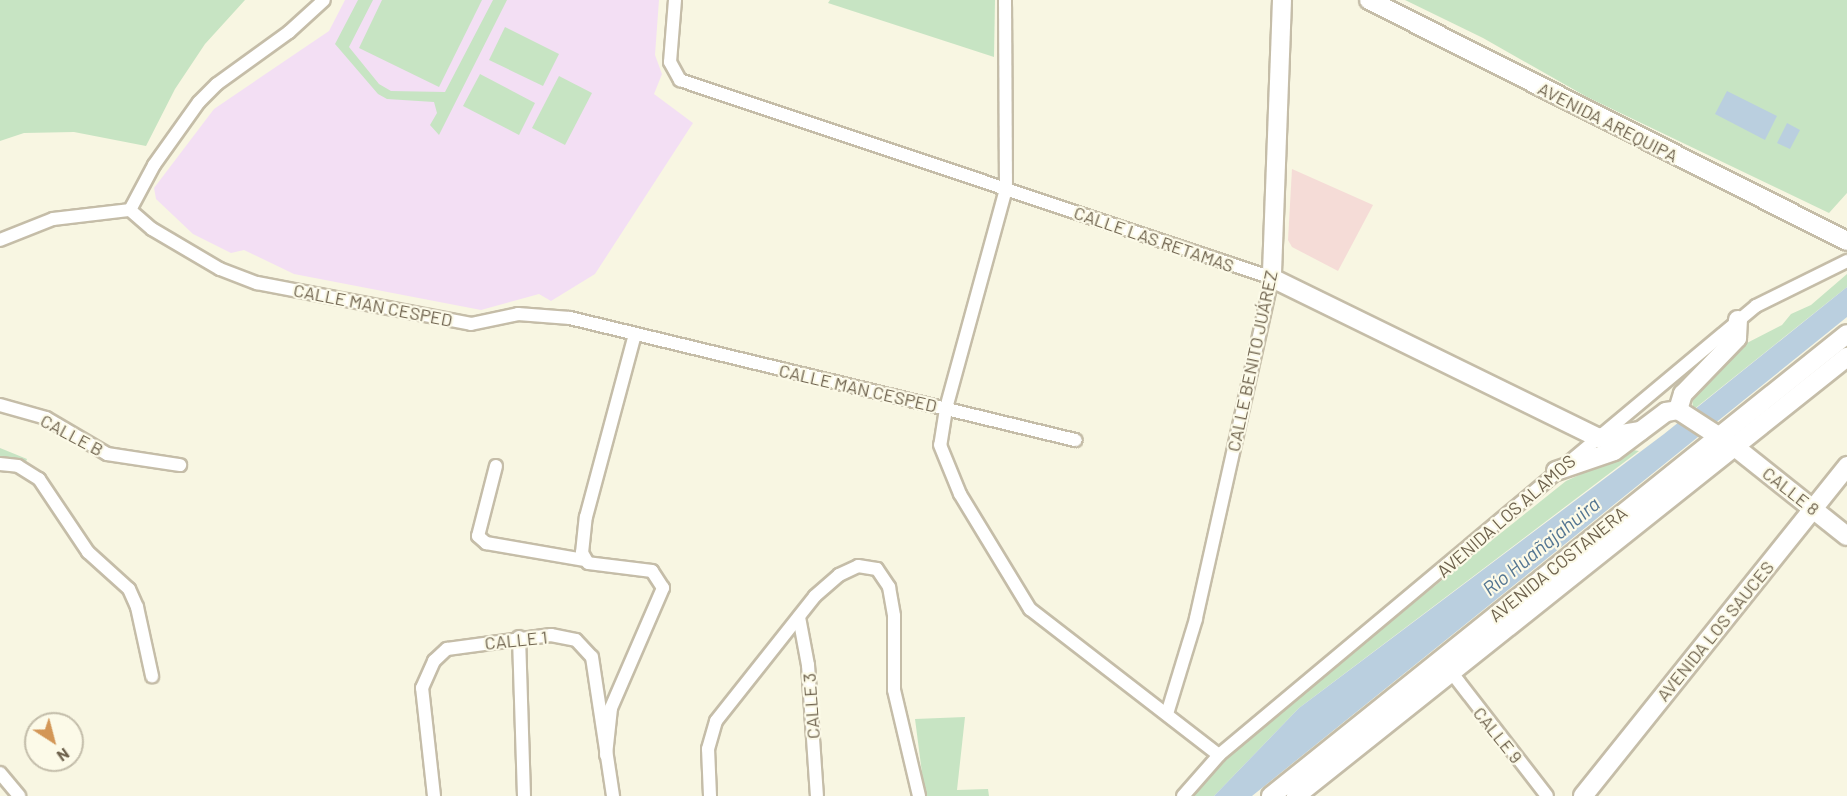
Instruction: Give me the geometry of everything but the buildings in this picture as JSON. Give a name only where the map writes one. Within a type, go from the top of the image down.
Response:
[{"type":"main road","name":"CALLE BENITO JUÁREZ","points":[[1272,278],[1282,0]]},
{"type":"main road","name":"AVENIDA AREQUIPA","points":[[1369,0],[1847,241]]},
{"type":"main road","name":"CALLE LAS RETAMAS","points":[[1272,278],[1598,438]]},
{"type":"main road","points":[[1556,471],[1600,458],[1666,412],[1681,414],[1683,394],[1737,338],[1738,320]]},
{"type":"main road","name":"AVENIDA COSTANERA","points":[[1271,796],[1711,434],[1847,334]]},
{"type":"main road","name":"AVENIDA COSTANERA","points":[[1296,796],[1847,357]]},
{"type":"main road","name":"CALLE 8","points":[[1681,414],[1735,447],[1847,536]]},
{"type":"main road","points":[[1598,438],[1640,431]]},
{"type":"main road","name":"AVENIDA LOS SAUCES","points":[[1583,796],[1847,466]]},
{"type":"street","points":[[0,240],[53,219],[130,210],[154,165],[199,102],[217,84],[289,32],[324,0]]},
{"type":"street","name":"CALLE LAS RETAMAS","points":[[675,0],[670,62],[680,80],[1272,278]]},
{"type":"street","points":[[1005,0],[1006,189],[946,409],[1075,440]]},
{"type":"street","name":"CALLE MAN CESPED","points":[[130,210],[152,229],[220,269],[257,283],[471,324],[518,314],[570,318],[946,409],[940,445],[960,494],[1020,597],[1044,621],[1219,755]]},
{"type":"street","name":"AVENIDA LOS ALAMOS","points":[[1183,796],[1219,755],[1738,320],[1780,292],[1847,261]]},
{"type":"street","name":"CALLE BENITO JUÁREZ","points":[[1167,714],[1196,619],[1272,278]]},
{"type":"street","points":[[584,560],[586,517],[634,334]]},
{"type":"street","name":"CALLE B","points":[[0,405],[46,418],[106,454],[180,465]]},
{"type":"street","points":[[0,464],[18,466],[39,479],[88,552],[129,589],[137,607],[152,676]]},
{"type":"street","points":[[496,466],[478,536],[486,543],[652,571],[663,588],[611,708],[606,755]]},
{"type":"street","points":[[710,796],[708,749],[714,727],[728,704],[815,596],[839,575],[858,566],[877,568],[889,587],[894,616],[894,690],[919,796]]},
{"type":"street","name":"CALLE 3","points":[[799,617],[808,665],[817,796]]},
{"type":"street","name":"CALLE 1","points":[[434,796],[422,688],[434,661],[447,649],[519,637],[565,636],[592,657],[613,796]]},
{"type":"street","points":[[519,637],[524,796]]},
{"type":"street","name":"CALLE 9","points":[[1452,673],[1547,796]]},
{"type":"street","points":[[0,773],[18,796]]},
{"type":"shaded area","points":[[345,0],[659,0],[655,55],[662,74],[654,94],[693,123],[595,274],[551,301],[539,294],[481,310],[294,274],[244,250],[231,253],[193,234],[156,199],[154,188],[214,109],[329,31]]},
{"type":"shaded area","points":[[1292,169],[1373,205],[1338,271],[1292,247],[1288,240]]},
{"type":"green space","points":[[0,0],[245,0],[205,44],[175,89],[146,146],[74,132],[24,133],[0,141]]},
{"type":"green space","points":[[358,0],[373,0],[349,47],[379,84],[391,91],[445,92],[493,0],[507,0],[439,135],[430,125],[437,113],[434,102],[387,99],[378,94],[335,44]]},
{"type":"green space","points":[[382,0],[482,0],[439,87],[359,48]]},
{"type":"green space","points":[[830,0],[995,0],[994,57],[828,3]]},
{"type":"green space","points":[[1405,0],[1847,0],[1847,193],[1829,213],[1587,97],[1483,38]]},
{"type":"green space","points":[[505,27],[559,54],[543,86],[489,60]]},
{"type":"green space","points":[[480,74],[535,103],[519,135],[463,106]]},
{"type":"green space","points":[[559,76],[592,93],[565,145],[532,128]]},
{"type":"green space","points":[[1847,274],[1847,287],[1693,410],[1692,396],[1745,344],[1782,325],[1791,314],[1811,305]]},
{"type":"green space","points":[[0,448],[27,459],[22,472],[0,469]]},
{"type":"green space","points":[[1633,450],[1639,451],[1299,708],[1214,796],[1187,796],[1220,760],[1267,720],[1566,481]]},
{"type":"green space","points":[[965,717],[957,790],[988,789],[989,796],[925,796],[915,719]]},
{"type":"water","points":[[1727,91],[1777,116],[1765,140],[1715,114]]},
{"type":"water","points":[[1787,123],[1800,130],[1790,149],[1777,143]]},
{"type":"water","name":"Río Huañajahuira","points":[[1847,287],[1847,317],[1252,796],[1214,796],[1299,708],[1664,434]]}]
